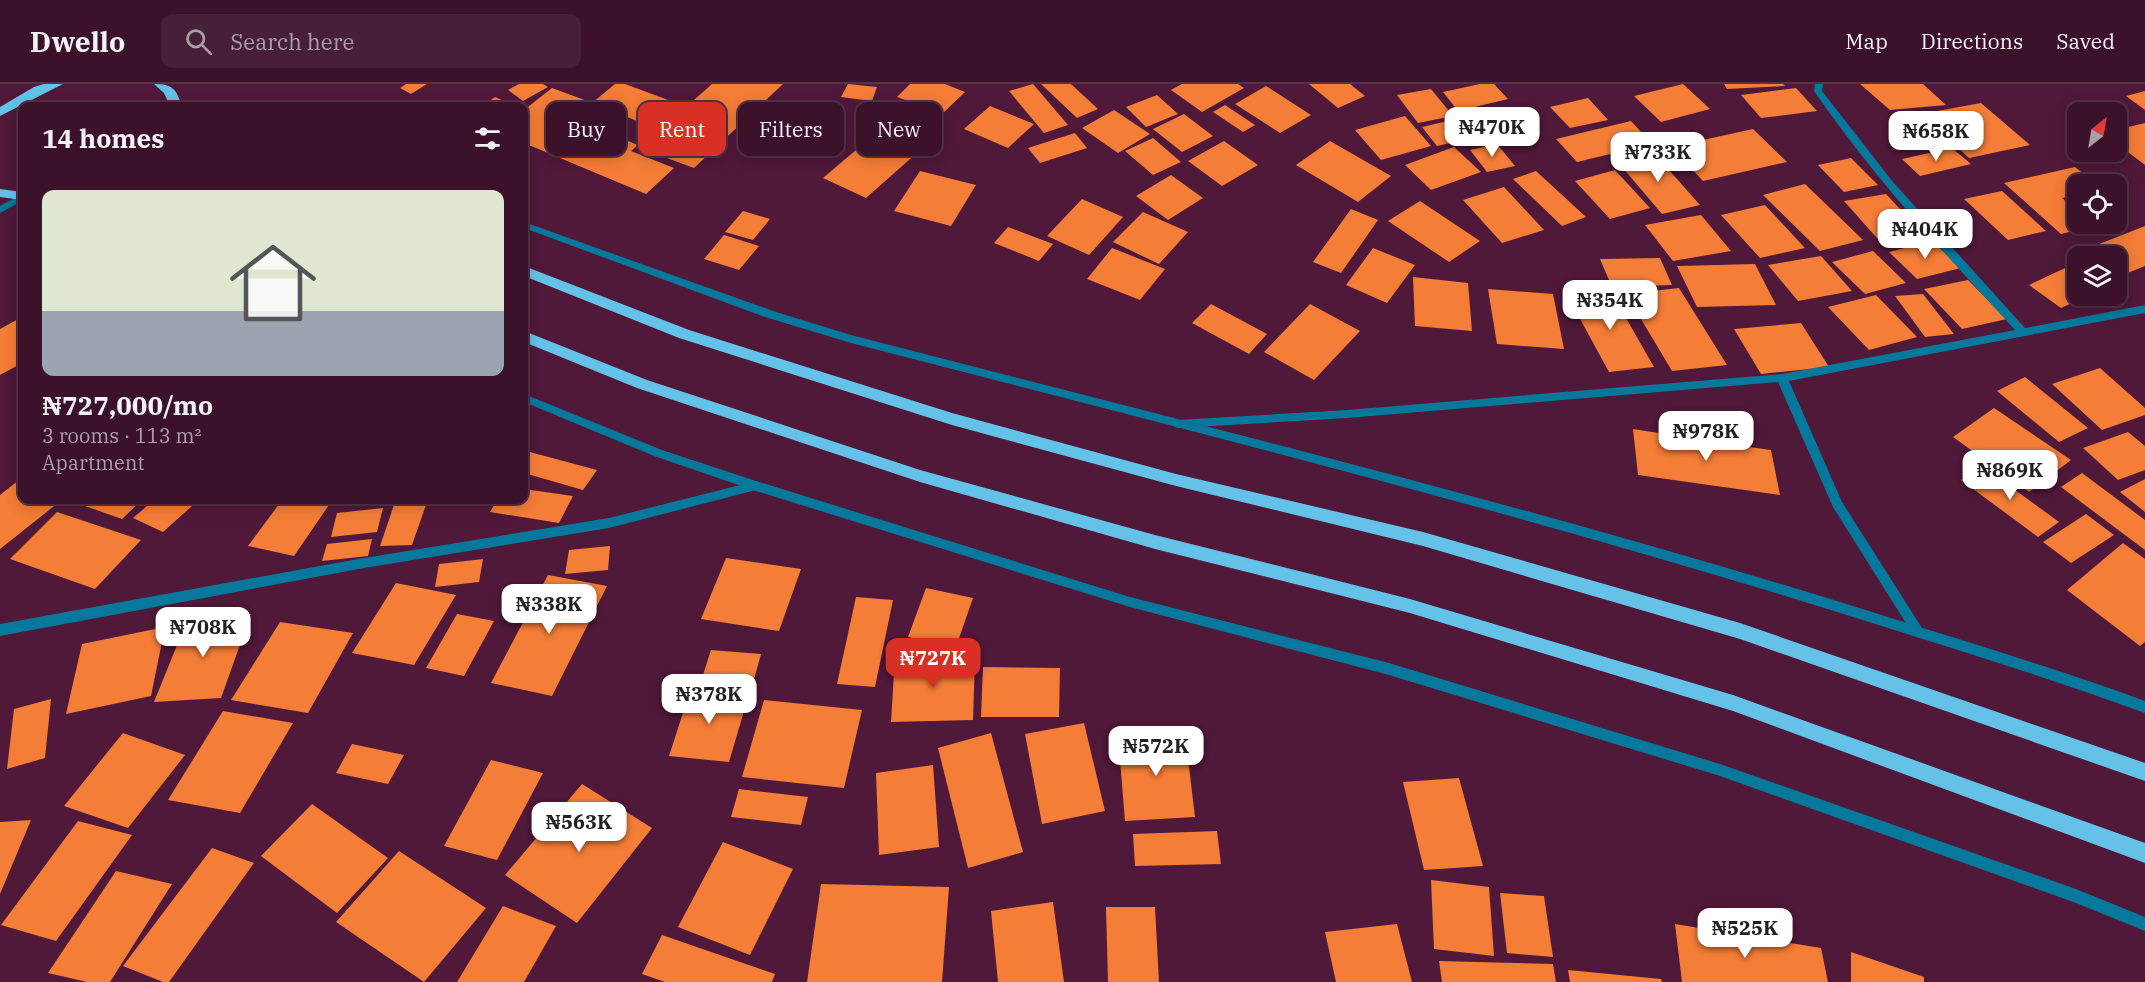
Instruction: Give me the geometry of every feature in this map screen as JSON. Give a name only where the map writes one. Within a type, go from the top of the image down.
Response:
[{"type":"highway","points":[[0,112],[38,90],[57,84]]},
{"type":"highway","points":[[160,84],[177,102]]},
{"type":"highway","points":[[0,193],[18,195]]},
{"type":"highway","points":[[528,274],[684,334],[952,419],[1176,480],[1423,539],[1740,631],[2145,772]]},
{"type":"highway","points":[[528,338],[642,384],[920,476],[1155,542],[1410,606],[1733,703],[2145,853]]},
{"type":"street","points":[[1819,84],[1818,91],[1835,117],[1888,185],[2022,331]]},
{"type":"street","points":[[0,210],[18,199]]},
{"type":"street","points":[[528,226],[769,314],[873,345],[1425,488],[1736,574],[2071,680],[2145,707]]},
{"type":"street","points":[[1173,424],[1347,414],[1782,378],[2145,309]]},
{"type":"street","points":[[1782,378],[1837,504],[1918,632]]},
{"type":"street","points":[[528,400],[658,453],[756,486],[1130,602],[1389,669],[1720,770],[2065,892],[2145,924]]},
{"type":"street","points":[[0,630],[364,563],[609,523],[756,486]]},
{"type":"building","points":[[406,84],[427,84],[411,94],[400,88]]},
{"type":"building","points":[[519,84],[543,84],[548,87],[523,101],[508,90]]},
{"type":"building","points":[[615,84],[625,84],[674,102],[638,102],[638,121],[626,117],[626,102],[593,102]]},
{"type":"building","points":[[712,84],[783,84],[764,102],[738,102],[738,126],[726,138],[726,102],[692,102]]},
{"type":"building","points":[[848,84],[877,87],[872,101],[841,97]]},
{"type":"building","points":[[910,84],[945,84],[965,92],[942,114],[942,102],[910,102],[897,97]]},
{"type":"building","points":[[1033,84],[1068,125],[1044,133],[1009,91]]},
{"type":"building","points":[[1041,84],[1071,84],[1098,109],[1077,118]]},
{"type":"building","points":[[1182,84],[1238,84],[1244,88],[1202,112],[1171,90]]},
{"type":"building","points":[[1309,84],[1350,84],[1365,96],[1338,108]]},
{"type":"building","points":[[1480,84],[1494,84],[1508,99],[1458,111],[1443,92]]},
{"type":"building","points":[[1683,84],[1710,109],[1661,122],[1634,96]]},
{"type":"building","points":[[1724,84],[1783,84],[1785,86],[1727,89]]},
{"type":"building","points":[[1860,84],[1923,84],[1946,105],[1890,110]]},
{"type":"building","points":[[1266,86],[1311,115],[1280,133],[1235,104]]},
{"type":"building","points":[[552,88],[590,102],[546,102],[546,152],[528,145],[528,107]]},
{"type":"building","points":[[1796,88],[1817,111],[1761,118],[1741,95]]},
{"type":"building","points":[[1431,89],[1453,116],[1418,123],[1397,95]]},
{"type":"building","points":[[2145,91],[2145,110],[2126,96]]},
{"type":"building","points":[[1157,95],[1178,114],[1146,127],[1126,107]]},
{"type":"building","points":[[495,97],[506,102],[488,102]]},
{"type":"building","points":[[1588,98],[1608,120],[1570,128],[1550,107]]},
{"type":"building","points":[[1981,103],[2030,145],[1969,158],[1921,114]]},
{"type":"building","points":[[1225,105],[1255,125],[1243,132],[1213,112]]},
{"type":"building","points":[[990,106],[1034,124],[1008,148],[964,129]]},
{"type":"building","points":[[1114,110],[1150,134],[1118,153],[1082,128]]},
{"type":"building","points":[[1184,114],[1213,136],[1182,152],[1153,129]]},
{"type":"building","points":[[1405,116],[1431,146],[1381,160],[1355,130]]},
{"type":"building","points":[[1456,119],[1472,138],[1437,146],[1422,127]]},
{"type":"building","points":[[1631,121],[1652,144],[1577,162],[1556,139]]},
{"type":"building","points":[[1920,122],[1943,143],[1918,148],[1896,127]]},
{"type":"building","points":[[2145,123],[2145,165],[2127,151],[2127,127]]},
{"type":"building","points":[[1753,129],[1787,162],[1703,181],[1671,147]]},
{"type":"building","points":[[1075,133],[1087,148],[1040,163],[1028,148]]},
{"type":"building","points":[[1153,138],[1181,162],[1153,175],[1125,151]]},
{"type":"building","points":[[626,140],[638,145],[631,151],[638,154],[638,156],[674,168],[646,194],[555,156],[626,156]]},
{"type":"building","points":[[1224,141],[1258,165],[1222,186],[1188,161]]},
{"type":"building","points":[[1330,141],[1391,176],[1358,202],[1296,165]]},
{"type":"building","points":[[1497,144],[1515,166],[1487,172],[1470,150]]},
{"type":"building","points":[[1454,147],[1481,172],[1431,190],[1405,165]]},
{"type":"building","points":[[1952,148],[1971,164],[1920,176],[1902,159]]},
{"type":"building","points":[[856,150],[856,156],[913,156],[866,198],[823,178]]},
{"type":"building","points":[[1653,152],[1700,205],[1662,214],[1616,160]]},
{"type":"building","points":[[662,156],[707,156],[694,168]]},
{"type":"building","points":[[1851,158],[1878,185],[1844,192],[1818,165]]},
{"type":"building","points":[[2075,167],[2084,174],[2067,174],[2067,197],[2062,198],[2067,202],[2067,233],[2061,234],[2004,183]]},
{"type":"building","points":[[1615,170],[1650,208],[1610,219],[1575,181]]},
{"type":"building","points":[[920,171],[976,185],[951,226],[894,211]]},
{"type":"building","points":[[1536,171],[1586,217],[1562,226],[1513,179]]},
{"type":"building","points":[[1171,175],[1203,198],[1168,220],[1136,196]]},
{"type":"building","points":[[1805,184],[1863,240],[1820,251],[1763,195]]},
{"type":"building","points":[[1504,187],[1544,230],[1502,243],[1463,200]]},
{"type":"building","points":[[2002,191],[2046,231],[2008,240],[1964,199]]},
{"type":"building","points":[[1886,194],[1927,238],[1884,246],[1844,201]]},
{"type":"building","points":[[1082,199],[1123,217],[1089,255],[1047,236]]},
{"type":"building","points":[[1420,201],[1480,241],[1449,262],[1388,221]]},
{"type":"building","points":[[1765,205],[1805,248],[1760,258],[1721,215]]},
{"type":"building","points":[[1351,209],[1378,220],[1341,273],[1313,262]]},
{"type":"building","points":[[743,211],[770,219],[753,240],[725,232]]},
{"type":"building","points":[[1143,212],[1188,232],[1159,264],[1113,242]]},
{"type":"building","points":[[1701,215],[1731,251],[1673,261],[1645,225]]},
{"type":"building","points":[[2145,226],[2145,266],[2127,273],[2127,246],[2094,246]]},
{"type":"building","points":[[1008,227],[1053,244],[1039,261],[994,243]]},
{"type":"building","points":[[724,235],[759,246],[739,270],[704,259]]},
{"type":"building","points":[[1932,241],[1961,268],[1917,279],[1889,252]]},
{"type":"building","points":[[1112,248],[1165,269],[1140,300],[1087,279]]},
{"type":"building","points":[[1373,248],[1415,265],[1387,303],[1346,285]]},
{"type":"building","points":[[1873,251],[1906,283],[1865,294],[1832,262]]},
{"type":"building","points":[[1821,256],[1852,291],[1798,301],[1768,265]]},
{"type":"building","points":[[1660,258],[1672,285],[1612,287],[1600,259]]},
{"type":"building","points":[[1755,264],[1776,305],[1697,307],[1677,266]]},
{"type":"building","points":[[2067,267],[2067,305],[2061,308],[2029,285]]},
{"type":"building","points":[[1413,277],[1468,283],[1472,331],[1415,326]]},
{"type":"building","points":[[1968,280],[2007,319],[1962,329],[1924,289]]},
{"type":"building","points":[[1679,288],[1727,365],[1672,371],[1626,294]]},
{"type":"building","points":[[1488,289],[1553,294],[1564,349],[1497,344]]},
{"type":"building","points":[[1610,290],[1654,367],[1609,372],[1567,295]]},
{"type":"building","points":[[1923,294],[1954,334],[1925,337],[1895,296]]},
{"type":"building","points":[[1876,295],[1917,337],[1869,350],[1828,307]]},
{"type":"building","points":[[1211,304],[1267,334],[1249,354],[1192,323]]},
{"type":"building","points":[[1310,304],[1360,331],[1314,380],[1264,352]]},
{"type":"building","points":[[18,319],[18,365],[0,375],[0,329]]},
{"type":"building","points":[[1801,323],[1829,367],[1761,374],[1734,329]]},
{"type":"building","points":[[2100,368],[2145,408],[2145,415],[2102,430],[2052,384]]},
{"type":"building","points":[[2025,377],[2088,428],[2059,442],[1997,391]]},
{"type":"building","points":[[1994,408],[2071,460],[2029,492],[1953,437]]},
{"type":"building","points":[[1633,429],[1665,434],[1666,439],[1709,445],[1707,434],[1741,438],[1742,446],[1771,450],[1780,495],[1638,475]]},
{"type":"building","points":[[2128,432],[2145,446],[2145,470],[2118,480],[2083,448]]},
{"type":"building","points":[[528,452],[597,470],[583,490],[528,474]]},
{"type":"building","points":[[1981,465],[2059,522],[2038,537],[1961,480]]},
{"type":"building","points":[[2082,473],[2145,520],[2145,550],[2061,487]]},
{"type":"building","points":[[2145,479],[2145,512],[2120,492]]},
{"type":"building","points":[[18,481],[18,504],[57,504],[0,549],[0,495]]},
{"type":"building","points":[[528,490],[573,496],[559,523],[490,512],[495,504],[528,504]]},
{"type":"building","points":[[79,504],[138,504],[122,519]]},
{"type":"building","points":[[149,504],[192,506],[163,532],[133,518]]},
{"type":"building","points":[[279,504],[329,505],[294,556],[248,546]]},
{"type":"building","points":[[394,504],[426,504],[412,545],[380,546]]},
{"type":"building","points":[[383,508],[377,532],[331,537],[337,513]]},
{"type":"building","points":[[57,512],[141,540],[95,589],[10,559]]},
{"type":"building","points":[[2086,514],[2114,535],[2071,563],[2043,542]]},
{"type":"building","points":[[372,539],[368,556],[322,561],[327,544]]},
{"type":"building","points":[[2123,543],[2145,559],[2145,642],[2140,646],[2067,590]]},
{"type":"building","points":[[610,546],[608,570],[565,574],[569,550]]},
{"type":"building","points":[[726,558],[801,569],[779,631],[701,619]]},
{"type":"building","points":[[483,559],[479,582],[435,587],[439,564]]},
{"type":"building","points":[[548,575],[607,586],[552,696],[491,683]]},
{"type":"building","points":[[396,583],[456,595],[414,665],[352,653]]},
{"type":"building","points":[[926,588],[973,598],[956,647],[908,637]]},
{"type":"building","points":[[856,597],[893,600],[875,687],[837,684]]},
{"type":"building","points":[[251,614],[221,698],[154,702],[188,618]]},
{"type":"building","points":[[457,614],[494,621],[464,676],[426,668]]},
{"type":"building","points":[[280,622],[353,633],[308,713],[231,700]]},
{"type":"building","points":[[165,627],[151,696],[66,714],[82,644]]},
{"type":"building","points":[[711,650],[761,654],[753,683],[702,678]]},
{"type":"building","points":[[975,656],[973,720],[891,722],[895,657]]},
{"type":"building","points":[[983,667],[1060,668],[1059,717],[981,717]]},
{"type":"building","points":[[691,688],[749,694],[729,762],[669,756]]},
{"type":"building","points":[[51,699],[45,758],[7,769],[14,709]]},
{"type":"building","points":[[764,700],[862,710],[844,788],[742,777]]},
{"type":"building","points":[[223,711],[293,723],[240,813],[168,800]]},
{"type":"building","points":[[1084,723],[1105,811],[1042,824],[1025,734]]},
{"type":"building","points":[[123,733],[185,755],[128,828],[64,806]]},
{"type":"building","points":[[991,733],[1023,852],[968,868],[938,748]]},
{"type":"building","points":[[1185,733],[1195,817],[1125,821],[1118,735]]},
{"type":"building","points":[[352,744],[404,755],[388,784],[336,773]]},
{"type":"building","points":[[491,760],[543,773],[497,860],[444,846]]},
{"type":"building","points":[[933,765],[939,847],[879,855],[876,773]]},
{"type":"building","points":[[1459,778],[1483,866],[1424,870],[1403,782]]},
{"type":"building","points":[[582,784],[652,828],[577,923],[505,875]]},
{"type":"building","points":[[739,789],[808,797],[801,825],[731,817]]},
{"type":"building","points":[[312,804],[388,858],[337,913],[261,856]]},
{"type":"building","points":[[31,820],[0,894],[0,822]]},
{"type":"building","points":[[78,821],[132,835],[56,941],[1,925]]},
{"type":"building","points":[[1217,831],[1221,864],[1135,866],[1133,834]]},
{"type":"building","points":[[723,842],[793,869],[750,955],[678,927]]},
{"type":"building","points":[[212,848],[254,863],[169,982],[163,982],[123,966]]},
{"type":"building","points":[[399,851],[486,908],[424,982],[336,922]]},
{"type":"building","points":[[116,871],[172,884],[110,982],[87,982],[48,973]]},
{"type":"building","points":[[1431,880],[1489,887],[1494,956],[1434,949]]},
{"type":"building","points":[[821,884],[949,887],[942,982],[807,982]]},
{"type":"building","points":[[1500,893],[1544,896],[1553,957],[1507,953]]},
{"type":"building","points":[[1053,902],[1064,982],[998,982],[991,911]]},
{"type":"building","points":[[503,906],[556,926],[524,982],[457,982]]},
{"type":"building","points":[[1106,907],[1155,907],[1159,982],[1108,982]]},
{"type":"building","points":[[1397,924],[1412,982],[1336,982],[1325,932]]},
{"type":"building","points":[[1675,924],[1821,948],[1828,982],[1682,982]]},
{"type":"building","points":[[662,935],[775,974],[772,982],[665,982],[642,974]]},
{"type":"building","points":[[1851,952],[1924,977],[1924,982],[1851,982]]},
{"type":"building","points":[[1439,961],[1553,964],[1556,982],[1442,982]]},
{"type":"building","points":[[1568,970],[1661,979],[1662,982],[1570,982]]}]
